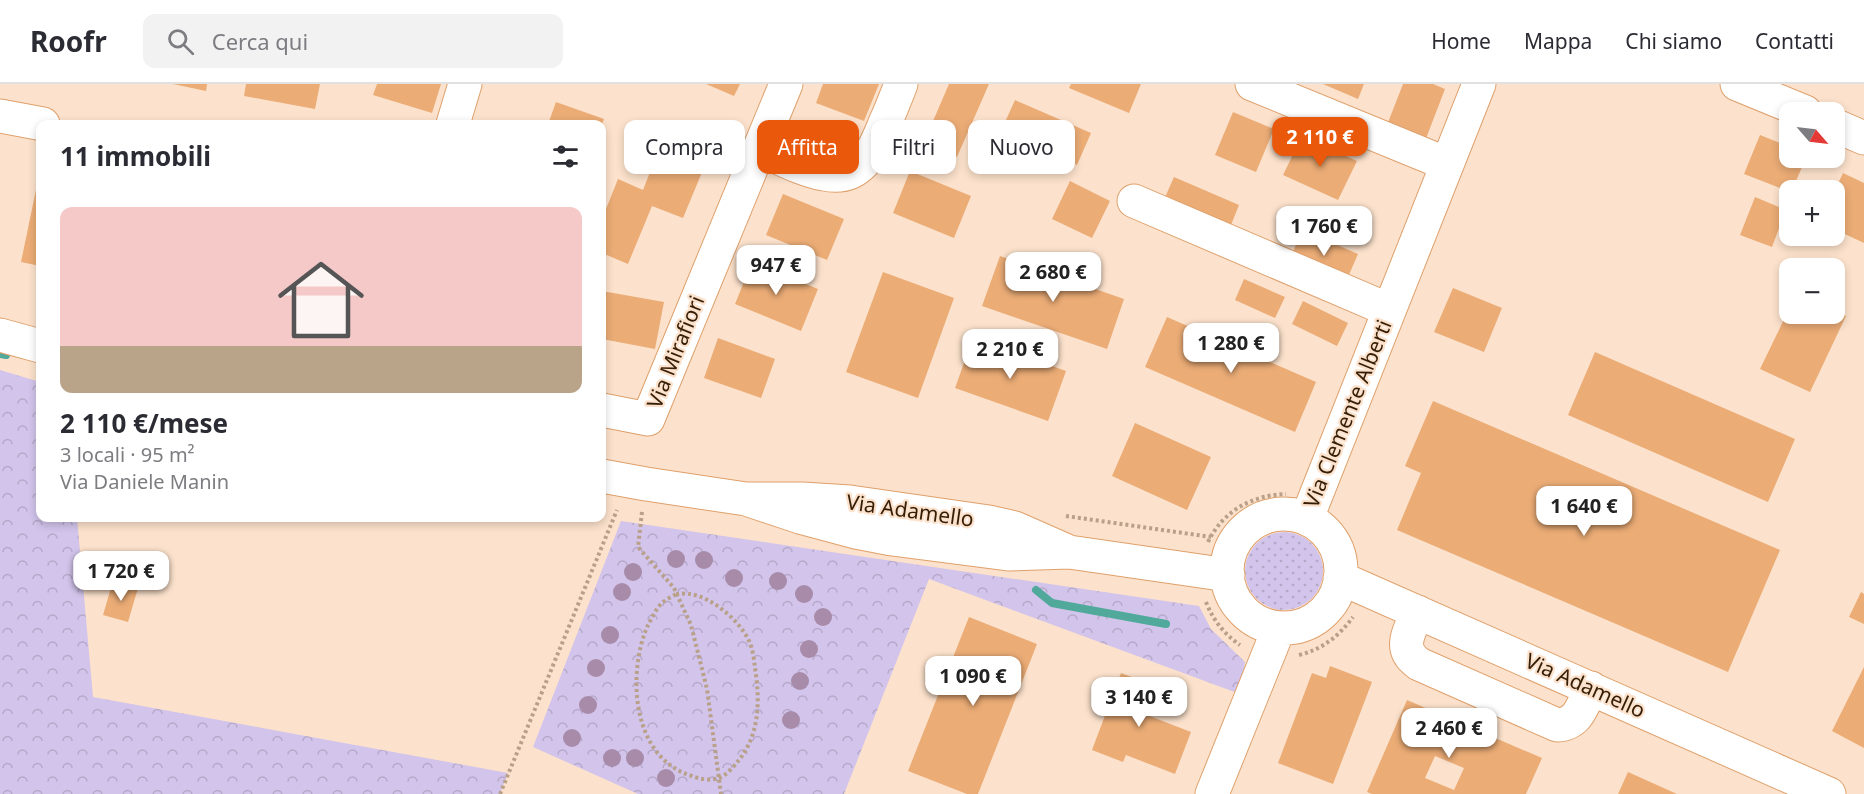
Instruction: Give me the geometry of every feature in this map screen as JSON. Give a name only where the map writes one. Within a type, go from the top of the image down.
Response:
[{"type":"street","points":[[454,120],[465,84]]},
{"type":"street","name":"Via Mirafiori","points":[[771,120],[786,84]]},
{"type":"street","points":[[859,167],[872,153],[901,84]]},
{"type":"street","points":[[1252,84],[1447,164]]},
{"type":"street","name":"Via Clemente Alberti","points":[[1274,641],[1263,623],[1243,611],[1215,573],[1229,557],[1239,537],[1251,524],[1278,514],[1295,514],[1301,506],[1389,310],[1479,84]]},
{"type":"street","points":[[1737,84],[1781,102]]},
{"type":"street","points":[[0,116],[36,123]]},
{"type":"street","points":[[1845,130],[1864,138]]},
{"type":"street","name":"Via Mirafiori","points":[[606,411],[648,419],[757,154]]},
{"type":"street","points":[[824,174],[838,176],[844,174]]},
{"type":"street","name":"Via Clemente Alberti","points":[[1134,201],[1389,310]]},
{"type":"street","points":[[0,335],[36,345]]},
{"type":"street","name":"Via Adamello","points":[[615,478],[746,499],[802,499],[867,504],[989,522],[1015,528],[1069,552],[1215,573]]},
{"type":"street","name":"Via Clemente Alberti","points":[[1301,506],[1332,540],[1340,561],[1340,578]]},
{"type":"street","points":[[1212,794],[1274,641],[1322,613],[1333,600],[1340,578]]},
{"type":"street","name":"Via Adamello","points":[[1340,578],[1829,794]]},
{"type":"street","points":[[1418,612],[1405,646],[1412,660],[1557,725],[1567,724],[1575,719],[1591,688]]},
{"type":"path","points":[[606,503],[615,478]]},
{"type":"path","points":[[1301,506],[1270,494],[1246,502],[1232,511],[1220,524],[1210,537],[1204,553],[1215,573],[1204,597],[1211,614],[1221,629],[1242,646],[1274,641],[1292,656],[1317,649],[1337,636],[1358,609]]},
{"type":"path","points":[[642,513],[638,547],[663,574],[691,625],[707,689],[721,794]]},
{"type":"path","points":[[500,794],[599,522]]},
{"type":"path","points":[[676,594],[701,597],[716,605],[738,625],[749,641],[757,682],[757,719],[749,744],[742,756],[719,778],[695,778],[682,774],[670,766],[656,752],[638,713],[636,670],[639,652],[650,620],[661,603],[676,594]]},
{"type":"green space","points":[[0,370],[36,381],[36,522],[77,522],[93,697],[508,773],[500,794],[0,794]]},
{"type":"green space","points":[[621,521],[1199,606],[1211,629],[1245,662],[1240,694],[929,579],[844,794],[638,794],[533,747]]},
{"type":"green space","points":[[1284,532],[1299,535],[1311,544],[1320,556],[1323,571],[1320,586],[1311,598],[1299,607],[1284,610],[1269,607],[1257,598],[1248,586],[1245,571],[1248,556],[1257,544],[1269,535]]},
{"type":"building","points":[[173,84],[207,84],[206,91]]},
{"type":"building","points":[[246,84],[320,84],[315,109],[244,96]]},
{"type":"building","points":[[377,84],[441,84],[432,113],[373,95]]},
{"type":"building","points":[[706,84],[740,84],[734,96]]},
{"type":"building","points":[[823,84],[879,84],[864,121],[816,103]]},
{"type":"building","points":[[949,84],[989,84],[973,120],[968,120],[968,132],[957,157],[956,120],[933,120]]},
{"type":"building","points":[[1071,84],[1141,84],[1129,113],[1069,88]]},
{"type":"building","points":[[1323,84],[1364,84],[1358,99]]},
{"type":"building","points":[[1403,84],[1433,84],[1445,89],[1425,141],[1387,125]]},
{"type":"building","points":[[1015,100],[1061,120],[1006,120]]},
{"type":"building","points":[[556,102],[604,119],[604,120],[549,120]]},
{"type":"building","points":[[1233,112],[1274,129],[1256,172],[1215,155]]},
{"type":"building","points":[[1075,126],[1091,133],[1077,165],[1075,164]]},
{"type":"building","points":[[1760,135],[1779,143],[1779,168],[1802,168],[1796,180],[1779,180],[1779,188],[1744,174]]},
{"type":"building","points":[[1302,136],[1357,161],[1338,200],[1283,175]]},
{"type":"building","points":[[1843,173],[1864,183],[1864,243],[1845,234],[1845,180],[1840,180]]},
{"type":"building","points":[[649,174],[701,174],[683,218],[652,206],[628,264],[606,255],[606,209],[618,179],[643,190]]},
{"type":"building","points":[[909,174],[917,174],[971,196],[954,238],[893,213]]},
{"type":"building","points":[[1174,177],[1239,205],[1229,230],[1163,202]]},
{"type":"building","points":[[1070,181],[1110,201],[1092,238],[1052,219]]},
{"type":"building","points":[[36,190],[36,265],[21,262]]},
{"type":"building","points":[[783,194],[844,219],[827,260],[766,235]]},
{"type":"building","points":[[1755,197],[1779,207],[1779,228],[1772,247],[1740,235]]},
{"type":"building","points":[[1303,230],[1358,254],[1345,284],[1289,260]]},
{"type":"building","points":[[1000,256],[1124,299],[1107,349],[982,306]]},
{"type":"building","points":[[752,262],[818,289],[801,331],[735,304]]},
{"type":"building","points":[[883,272],[954,298],[918,398],[846,372]]},
{"type":"building","points":[[1244,279],[1285,297],[1275,318],[1235,300]]},
{"type":"building","points":[[1453,288],[1502,308],[1484,352],[1434,332]]},
{"type":"building","points":[[606,292],[664,302],[655,349],[606,340]]},
{"type":"building","points":[[1303,301],[1348,323],[1337,346],[1292,324]]},
{"type":"building","points":[[1167,317],[1316,382],[1295,432],[1145,367]]},
{"type":"building","points":[[1782,324],[1842,324],[1810,392],[1760,369]]},
{"type":"building","points":[[718,338],[775,359],[761,398],[704,378]]},
{"type":"building","points":[[973,338],[1066,371],[1048,421],[955,388]]},
{"type":"building","points":[[1595,352],[1795,439],[1768,502],[1568,415]]},
{"type":"building","points":[[1433,401],[1780,550],[1728,672],[1397,530],[1421,473],[1405,466]]},
{"type":"building","points":[[1135,423],[1211,457],[1187,510],[1112,476]]},
{"type":"building","points":[[113,581],[138,588],[128,622],[103,615]]},
{"type":"building","points":[[1861,592],[1864,594],[1864,624],[1849,617]]},
{"type":"building","points":[[969,617],[1037,644],[978,794],[967,794],[908,771]]},
{"type":"building","points":[[1330,666],[1372,682],[1333,784],[1278,763],[1312,673],[1326,678]]},
{"type":"building","points":[[1864,667],[1864,748],[1832,731]]},
{"type":"building","points":[[1121,673],[1158,687],[1147,715],[1191,732],[1175,774],[1126,755],[1123,762],[1092,750]]},
{"type":"building","points":[[1407,700],[1542,758],[1526,794],[1372,794],[1367,792]],"holes":[[[1435,756],[1464,768],[1454,790],[1425,778]]]},
{"type":"building","points":[[1628,772],[1677,794],[1618,794]]},
{"type":"waterway","points":[[0,354],[6,355]]},
{"type":"waterway","points":[[1036,590],[1052,603],[1166,624]]}]
